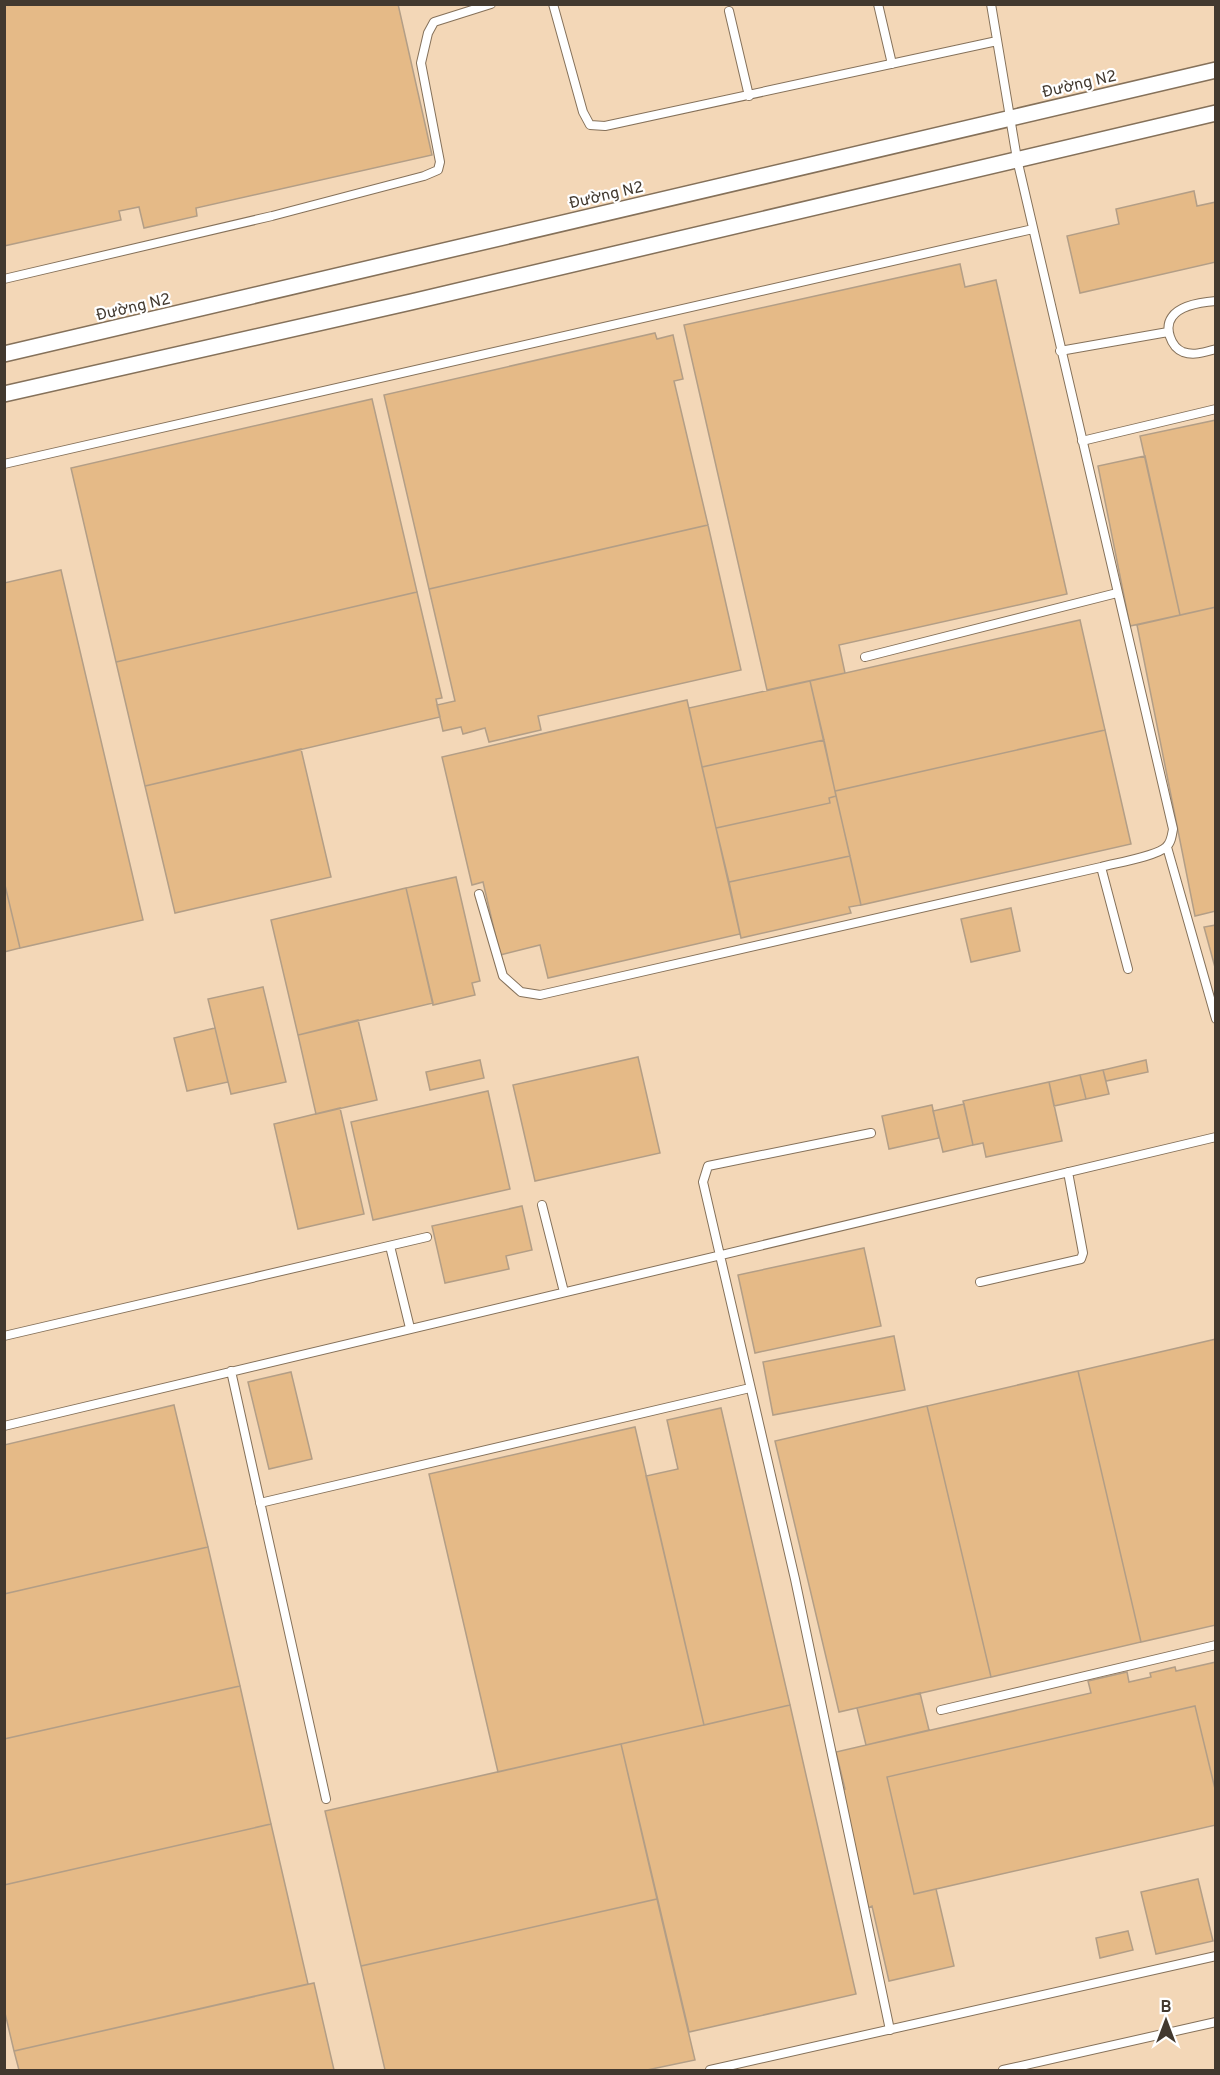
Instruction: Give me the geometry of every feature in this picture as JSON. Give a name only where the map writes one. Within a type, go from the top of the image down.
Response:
[{"type":"street","name":"Đường N2","points":[[4,354],[1215,70]]},
{"type":"street","points":[[4,394],[411,302],[1215,113]]},
{"type":"lane","points":[[4,279],[272,216],[424,176],[438,170],[440,162],[421,63],[428,33],[434,22],[491,4]]},
{"type":"lane","points":[[553,4],[583,112],[590,125],[605,126],[996,41]]},
{"type":"lane","points":[[878,4],[892,64]]},
{"type":"lane","points":[[480,894],[503,976],[521,992],[540,995],[1101,867],[1155,853],[1167,847],[1173,829],[1017,159],[991,4]]},
{"type":"lane","points":[[729,11],[749,96]]},
{"type":"lane","points":[[4,464],[1033,229]]},
{"type":"lane","points":[[1215,302],[1181,310],[1172,316],[1168,332],[1174,345],[1184,352],[1198,354],[1215,350]]},
{"type":"lane","points":[[1060,351],[1168,332]]},
{"type":"lane","points":[[1082,441],[1215,409]]},
{"type":"lane","points":[[865,657],[1117,593]]},
{"type":"lane","points":[[1167,847],[1215,1019]]},
{"type":"lane","points":[[1101,867],[1128,969]]},
{"type":"lane","points":[[872,1133],[708,1166],[703,1182],[795,1579],[890,2030]]},
{"type":"lane","points":[[4,1426],[1215,1137]]},
{"type":"lane","points":[[980,1282],[1072,1262],[1081,1258],[1083,1253],[1068,1172]]},
{"type":"lane","points":[[542,1205],[564,1292]]},
{"type":"lane","points":[[4,1336],[427,1237]]},
{"type":"lane","points":[[390,1246],[410,1328]]},
{"type":"lane","points":[[231,1371],[326,1799]]},
{"type":"lane","points":[[260,1503],[750,1388]]},
{"type":"lane","points":[[941,1710],[1215,1646]]},
{"type":"lane","points":[[710,2070],[1215,1956]]},
{"type":"lane","points":[[1003,2070],[1215,2022]]},
{"type":"shaded area","points":[[5,5],[1215,5],[1215,2070],[5,2070]]},
{"type":"building","points":[[4,4],[398,4],[432,155],[196,208],[197,216],[144,228],[139,207],[119,211],[121,220],[4,246]]},
{"type":"building","points":[[1194,191],[1197,206],[1216,202],[1216,262],[1080,293],[1067,236],[1119,224],[1116,209]]},
{"type":"building","points":[[960,264],[965,287],[996,280],[1067,594],[839,645],[845,673],[767,690],[684,325]]},
{"type":"building","points":[[655,333],[657,339],[673,335],[683,379],[674,381],[708,525],[429,589],[384,395]]},
{"type":"building","points":[[372,399],[417,592],[116,662],[71,468]]},
{"type":"building","points":[[1216,420],[1216,607],[1180,615],[1140,436]]},
{"type":"building","points":[[1145,456],[1180,615],[1130,626],[1098,466]]},
{"type":"building","points":[[708,525],[741,670],[538,716],[541,730],[489,742],[485,728],[463,734],[461,727],[443,731],[437,705],[455,701],[429,589]]},
{"type":"building","points":[[61,570],[143,920],[20,948],[4,881],[4,583]]},
{"type":"building","points":[[417,592],[442,698],[436,699],[440,717],[145,786],[116,662]]},
{"type":"building","points":[[1216,607],[1216,911],[1195,916],[1137,625]]},
{"type":"building","points":[[1080,620],[1105,730],[835,791],[810,681]]},
{"type":"building","points":[[810,681],[824,740],[702,767],[689,708]]},
{"type":"building","points":[[687,700],[740,934],[548,978],[540,945],[500,955],[483,882],[472,885],[442,757]]},
{"type":"building","points":[[1105,730],[1131,844],[861,905],[835,791]]},
{"type":"building","points":[[824,740],[836,796],[829,798],[830,803],[716,828],[702,767]]},
{"type":"building","points":[[301,749],[331,877],[175,913],[145,786]]},
{"type":"building","points":[[836,796],[850,856],[729,882],[716,828],[830,803],[829,798]]},
{"type":"building","points":[[850,856],[861,905],[849,907],[851,913],[741,938],[729,882]]},
{"type":"building","points":[[456,877],[480,981],[472,983],[475,995],[433,1005],[406,888]]},
{"type":"building","points":[[4,881],[20,948],[4,952]]},
{"type":"building","points":[[406,888],[433,1003],[298,1035],[271,920]]},
{"type":"building","points":[[1011,908],[1020,951],[971,962],[961,919]]},
{"type":"building","points":[[1216,925],[1216,971],[1204,927]]},
{"type":"building","points":[[263,987],[286,1082],[231,1094],[208,999]]},
{"type":"building","points":[[358,1020],[377,1100],[316,1114],[298,1035]]},
{"type":"building","points":[[215,1028],[228,1082],[187,1091],[174,1038]]},
{"type":"building","points":[[638,1057],[660,1153],[535,1181],[513,1085]]},
{"type":"building","points":[[480,1060],[484,1078],[430,1090],[426,1072]]},
{"type":"building","points":[[1146,1060],[1148,1072],[1106,1081],[1103,1070]]},
{"type":"building","points":[[1103,1070],[1109,1094],[1086,1099],[1080,1075]]},
{"type":"building","points":[[1080,1075],[1086,1099],[1054,1106],[1049,1082]]},
{"type":"building","points":[[1049,1082],[1062,1141],[986,1157],[983,1143],[973,1145],[963,1101]]},
{"type":"building","points":[[488,1091],[510,1189],[373,1220],[351,1122]]},
{"type":"building","points":[[964,1104],[973,1145],[943,1152],[933,1111]]},
{"type":"building","points":[[932,1105],[939,1138],[889,1149],[882,1116]]},
{"type":"building","points":[[340,1108],[364,1214],[298,1229],[274,1124]]},
{"type":"building","points":[[522,1206],[532,1250],[506,1256],[509,1269],[445,1283],[432,1226]]},
{"type":"building","points":[[864,1248],[881,1326],[755,1353],[738,1275]]},
{"type":"building","points":[[894,1336],[905,1390],[773,1415],[763,1362]]},
{"type":"building","points":[[1216,1339],[1216,1625],[1141,1642],[1078,1371]]},
{"type":"building","points":[[1078,1371],[1141,1642],[991,1677],[927,1406]]},
{"type":"building","points":[[291,1372],[312,1459],[269,1469],[248,1382]]},
{"type":"building","points":[[174,1405],[208,1547],[4,1594],[4,1445]]},
{"type":"building","points":[[927,1406],[991,1677],[839,1712],[775,1441]]},
{"type":"building","points":[[721,1408],[790,1705],[704,1725],[646,1476],[678,1469],[667,1420]]},
{"type":"building","points":[[635,1427],[704,1725],[498,1772],[429,1474]]},
{"type":"building","points":[[208,1547],[240,1686],[4,1739],[4,1594]]},
{"type":"building","points":[[1216,1662],[1216,1793],[1195,1706],[887,1777],[914,1894],[936,1889],[954,1966],[889,1981],[872,1906],[866,1909],[841,1791],[845,1789],[836,1752],[1091,1693],[1088,1681],[1127,1672],[1129,1682],[1151,1677],[1150,1673],[1175,1667],[1176,1671]]},
{"type":"building","points":[[240,1686],[271,1824],[4,1885],[4,1739]]},
{"type":"building","points":[[920,1693],[929,1730],[866,1745],[857,1708]]},
{"type":"building","points":[[790,1705],[856,1994],[689,2032],[621,1744]]},
{"type":"building","points":[[1195,1706],[1216,1793],[1216,1825],[914,1894],[887,1777]]},
{"type":"building","points":[[621,1744],[657,1899],[361,1966],[325,1811]]},
{"type":"building","points":[[271,1824],[308,1984],[14,2051],[4,2009],[4,1885]]},
{"type":"building","points":[[1198,1879],[1213,1941],[1156,1954],[1141,1892]]},
{"type":"building","points":[[657,1899],[695,2060],[647,2070],[385,2070],[361,1966]]},
{"type":"building","points":[[1128,1931],[1133,1950],[1100,1958],[1096,1938]]},
{"type":"building","points":[[314,1983],[334,2070],[19,2070],[14,2051]]}]
